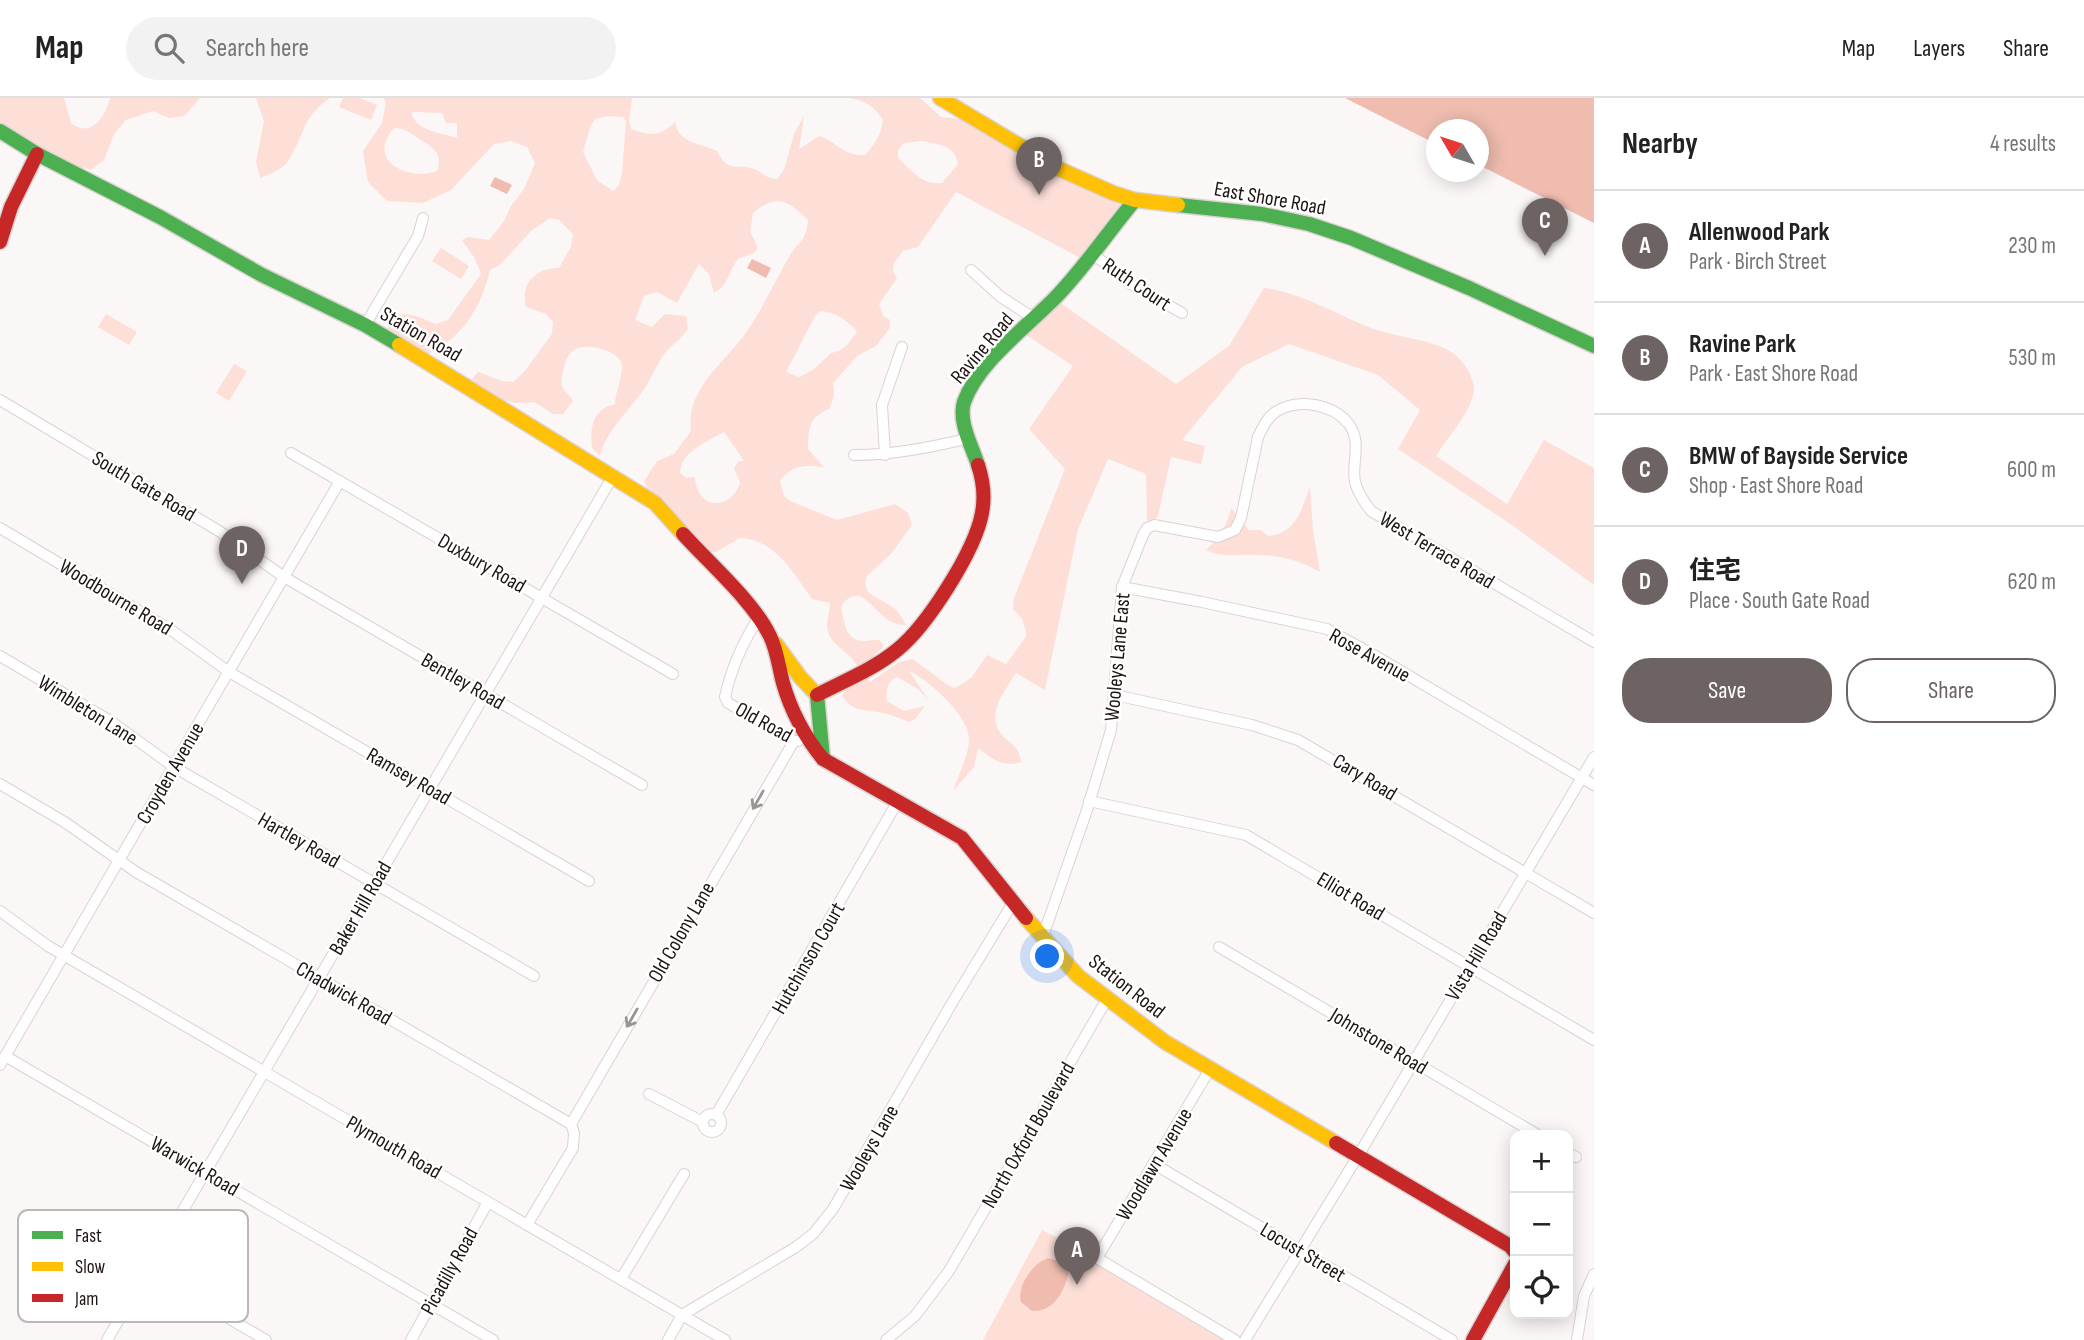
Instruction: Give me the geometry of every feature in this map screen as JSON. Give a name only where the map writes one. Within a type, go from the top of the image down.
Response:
[{"type":"street","name":"East Shore Road","points":[[940,98],[1059,169],[1113,193],[1135,200],[1262,214],[1309,224],[1351,238],[1469,288],[1594,345]]},
{"type":"street","name":"Station Road","points":[[0,131],[37,154],[160,217],[284,287],[365,326],[464,383],[659,506],[759,617],[800,677],[817,695]]},
{"type":"street","points":[[0,242],[11,207],[37,154]]},
{"type":"street","name":"Ravine Road","points":[[817,695],[884,660],[902,646],[960,566],[978,526],[983,499],[982,478],[962,419],[965,400],[1000,353],[1035,319],[1135,200]]},
{"type":"street","points":[[365,326],[418,236],[423,218]]},
{"type":"street","name":"Ruth Court","points":[[1092,253],[1129,284],[1182,313]]},
{"type":"street","points":[[971,270],[1001,297],[1035,319]]},
{"type":"street","points":[[885,455],[882,405],[902,347]]},
{"type":"street","name":"South Gate Road","points":[[0,400],[219,531],[284,577]]},
{"type":"street","name":"West Terrace Road","points":[[1244,504],[1258,437],[1270,416],[1297,404],[1328,408],[1349,425],[1356,439],[1355,482],[1361,498],[1371,511],[1594,642]]},
{"type":"street","points":[[854,455],[885,455],[970,438]]},
{"type":"street","name":"Duxbury Road","points":[[291,453],[673,674]]},
{"type":"street","name":"Baker Hill Road","points":[[183,1210],[613,476]]},
{"type":"street","name":"Croyden Avenue","points":[[3,1060],[62,954],[340,481]]},
{"type":"street","name":"Wooleys Lane East","points":[[1043,936],[1111,730],[1122,587],[1143,534],[1149,526],[1154,525],[1218,537],[1226,535],[1235,530],[1244,504]]},
{"type":"street","name":"Woodbourne Road","points":[[0,527],[171,629],[229,672]]},
{"type":"street","name":"Bentley Road","points":[[284,577],[642,785]]},
{"type":"street","name":"Rose Avenue","points":[[1122,587],[1327,629],[1594,785]]},
{"type":"street","name":"Old Road","points":[[759,617],[746,638],[725,697],[728,703],[801,741]]},
{"type":"street","name":"Station Road","points":[[772,639],[801,741],[823,759],[962,838],[1049,946],[1078,976],[1165,1042],[1510,1246]]},
{"type":"street","name":"Wimbleton Lane","points":[[0,656],[112,722],[174,767]]},
{"type":"street","name":"Ramsey Road","points":[[229,672],[589,881]]},
{"type":"street","points":[[817,695],[823,759]]},
{"type":"street","name":"Cary Road","points":[[1115,695],[1252,724],[1298,740],[1594,913]]},
{"type":"street","name":"Old Colony Lane","points":[[571,1124],[801,741]]},
{"type":"street","name":"Vista Hill Road","points":[[1245,1340],[1594,757]]},
{"type":"street","name":"Hartley Road","points":[[174,767],[534,976]]},
{"type":"street","name":"Chadwick Road","points":[[0,784],[66,823],[118,861],[571,1124]]},
{"type":"street","name":"Hutchinson Court","points":[[703,1122],[705,1129],[714,1131],[719,1128],[721,1123],[716,1115],[898,801]]},
{"type":"street","name":"Elliot Road","points":[[1089,801],[1246,835],[1594,1041]]},
{"type":"street","name":"Wooleys Lane","points":[[668,1340],[682,1315],[796,1247],[813,1234],[833,1209],[1014,901]]},
{"type":"street","name":"Plymouth Road","points":[[0,911],[62,954],[725,1340]]},
{"type":"street","name":"Johnstone Road","points":[[1219,947],[1529,1130]]},
{"type":"street","name":"North Oxford Boulevard","points":[[886,1340],[915,1316],[949,1271],[1107,999]]},
{"type":"street","name":"Warwick Road","points":[[3,1060],[205,1172],[493,1340]]},
{"type":"street","name":"Woodlawn Avenue","points":[[1210,1069],[1097,1258],[1235,1340]]},
{"type":"street","points":[[649,1094],[703,1122],[709,1114],[716,1115]]},
{"type":"street","points":[[527,1225],[573,1148],[574,1133],[571,1124]]},
{"type":"street","name":"Locust Street","points":[[1154,1164],[1452,1340]]},
{"type":"street","points":[[621,1279],[684,1174]]},
{"type":"street","name":"Picadilly Road","points":[[411,1340],[488,1202]]},
{"type":"street","points":[[1473,1340],[1510,1273]]},
{"type":"street","points":[[1577,1340],[1584,1296],[1594,1273]]},
{"type":"street","name":"Baker Hill Road","points":[[107,1340],[117,1322]]},
{"type":"street","points":[[234,1322],[265,1340]]},
{"type":"shaded area","points":[[0,98],[64,98],[71,123],[85,128],[91,127],[101,118],[110,98],[200,98],[184,116],[169,118],[153,111],[126,120],[114,134],[104,160],[91,170],[33,145],[0,124]]},
{"type":"shaded area","points":[[256,98],[330,98],[308,120],[285,164],[260,178],[256,162],[264,121]]},
{"type":"shaded area","points":[[343,98],[360,98],[377,105],[371,120],[339,107]]},
{"type":"shaded area","points":[[383,98],[632,98],[629,121],[631,129],[655,134],[675,122],[681,135],[691,142],[717,151],[728,165],[751,168],[769,178],[777,179],[784,170],[794,134],[804,116],[799,149],[819,136],[845,151],[865,155],[877,139],[883,120],[869,105],[850,98],[920,98],[941,117],[970,120],[977,125],[978,133],[982,123],[1135,200],[1088,262],[956,192],[918,247],[903,251],[894,263],[893,271],[897,278],[879,304],[883,316],[890,320],[890,328],[876,346],[857,356],[833,383],[834,395],[830,408],[817,416],[811,424],[808,449],[824,467],[799,467],[789,471],[780,481],[784,496],[790,501],[837,520],[895,504],[908,513],[912,525],[891,554],[867,576],[865,583],[868,592],[894,608],[906,625],[886,619],[860,596],[849,598],[841,607],[846,628],[852,637],[861,641],[879,640],[882,643],[883,648],[875,654],[865,675],[870,682],[899,662],[913,659],[955,688],[971,678],[987,655],[1006,664],[1027,635],[1022,619],[1013,609],[1014,598],[1065,469],[1029,429],[1073,366],[1023,333],[1055,299],[1176,384],[1229,346],[1264,288],[1307,299],[1374,329],[1443,348],[1463,362],[1474,387],[1470,404],[1436,456],[1507,504],[1544,440],[1594,468],[1594,585],[1509,523],[1398,449],[1420,410],[1378,375],[1289,344],[1242,367],[1182,440],[1205,446],[1201,464],[1171,457],[1158,516],[1151,523],[1147,520],[1146,474],[1108,459],[1078,529],[1045,690],[1016,673],[995,714],[999,731],[1020,754],[1021,762],[1003,763],[978,748],[974,767],[953,791],[969,739],[962,720],[946,700],[927,682],[909,671],[930,702],[918,689],[897,677],[888,687],[887,701],[904,711],[925,706],[915,719],[909,722],[850,705],[842,695],[852,682],[857,666],[831,639],[827,626],[830,603],[812,599],[782,559],[763,544],[740,538],[716,552],[710,552],[694,540],[676,515],[648,491],[644,481],[657,461],[674,454],[691,431],[694,402],[701,389],[753,322],[789,257],[804,238],[808,220],[782,202],[776,201],[762,206],[753,213],[750,232],[756,244],[756,251],[738,259],[719,290],[714,293],[709,274],[699,264],[677,303],[657,292],[644,296],[635,320],[652,327],[665,314],[686,316],[688,329],[665,353],[645,387],[612,430],[600,456],[592,448],[592,427],[601,410],[615,404],[622,366],[613,354],[587,347],[570,353],[561,382],[573,401],[563,414],[553,414],[534,402],[517,403],[491,396],[472,379],[478,372],[513,382],[524,372],[552,334],[553,322],[546,314],[526,307],[525,291],[537,274],[559,268],[571,247],[573,234],[559,220],[550,218],[531,231],[501,264],[490,270],[482,296],[469,320],[439,348],[427,354],[387,331],[391,316],[414,316],[435,324],[448,320],[481,274],[474,257],[462,240],[468,237],[489,240],[524,189],[535,163],[527,147],[511,141],[494,144],[451,190],[423,203],[387,201],[368,182],[363,151],[382,123],[386,102]],"holes":[[[411,113],[442,113],[446,123],[457,123],[457,138],[424,128],[414,120]],[[607,116],[623,117],[626,121],[622,173],[619,185],[613,191],[597,180],[583,152],[595,119]],[[394,128],[403,129],[434,150],[439,158],[437,171],[404,171],[388,160],[386,140]],[[922,141],[945,146],[956,157],[958,164],[942,183],[928,182],[898,158],[898,150],[904,143]],[[821,311],[841,318],[857,332],[847,345],[831,353],[813,370],[799,377],[786,372],[815,316]],[[724,432],[744,461],[739,461],[734,468],[740,483],[728,499],[714,503],[707,500],[701,495],[695,477],[686,478],[680,473],[681,465],[696,448]]]},
{"type":"shaded area","points":[[1345,98],[1594,98],[1594,223],[1489,170],[1489,119],[1426,119],[1426,139]]},
{"type":"shaded area","points":[[495,177],[512,185],[507,194],[490,186]]},
{"type":"shaded area","points":[[441,248],[469,266],[461,279],[432,261]]},
{"type":"shaded area","points":[[752,259],[771,268],[766,278],[747,268]]},
{"type":"shaded area","points":[[106,314],[137,332],[129,345],[98,327]]},
{"type":"shaded area","points":[[234,364],[247,371],[229,401],[216,393]]},
{"type":"shaded area","points":[[1310,487],[1320,572],[1281,557],[1224,555],[1206,550],[1222,531],[1231,508],[1249,530],[1261,530],[1268,536],[1286,530],[1300,512]]},
{"type":"shaded area","points":[[1042,1230],[1091,1255],[1235,1340],[983,1340]]},
{"type":"shaded area","points":[[1048,1258],[1064,1263],[1069,1269],[1067,1277],[1062,1291],[1053,1303],[1047,1308],[1032,1311],[1021,1302],[1023,1283],[1037,1265]]},
{"type":"traffic: fast","points":[[0,131],[37,154],[160,217],[262,275],[365,325],[399,345]]},
{"type":"traffic: fast","points":[[978,465],[963,418],[964,402],[971,387],[1005,345],[1067,286],[1135,200]]},
{"type":"traffic: fast","points":[[1178,205],[1262,214],[1309,224],[1351,238],[1469,288],[1594,346]]},
{"type":"traffic: fast","points":[[817,695],[823,759]]},
{"type":"traffic: slow","points":[[940,98],[1059,169],[1135,200],[1178,205]]},
{"type":"traffic: slow","points":[[399,345],[655,503],[683,534]]},
{"type":"traffic: slow","points":[[776,644],[817,695]]},
{"type":"traffic: slow","points":[[1026,918],[1078,976],[1165,1042],[1336,1143]]},
{"type":"traffic: jam","points":[[0,242],[11,207],[37,154]]},
{"type":"traffic: jam","points":[[817,695],[888,657],[909,639],[935,606],[960,567],[978,529],[983,501],[978,465]]},
{"type":"traffic: jam","points":[[683,534],[742,596],[762,623],[774,647],[794,714],[823,759],[962,838],[1026,918]]},
{"type":"traffic: jam","points":[[1336,1143],[1510,1246]]},
{"type":"traffic: jam","points":[[1473,1340],[1510,1273]]},
{"type":"place","name":"Ravine Park","points":[[1039,195]]},
{"type":"place","name":"BMW of Bayside Service","points":[[1545,256]]},
{"type":"place","name":"住宅","points":[[242,584]]},
{"type":"place","name":"Allenwood Park","points":[[1077,1285]]}]
